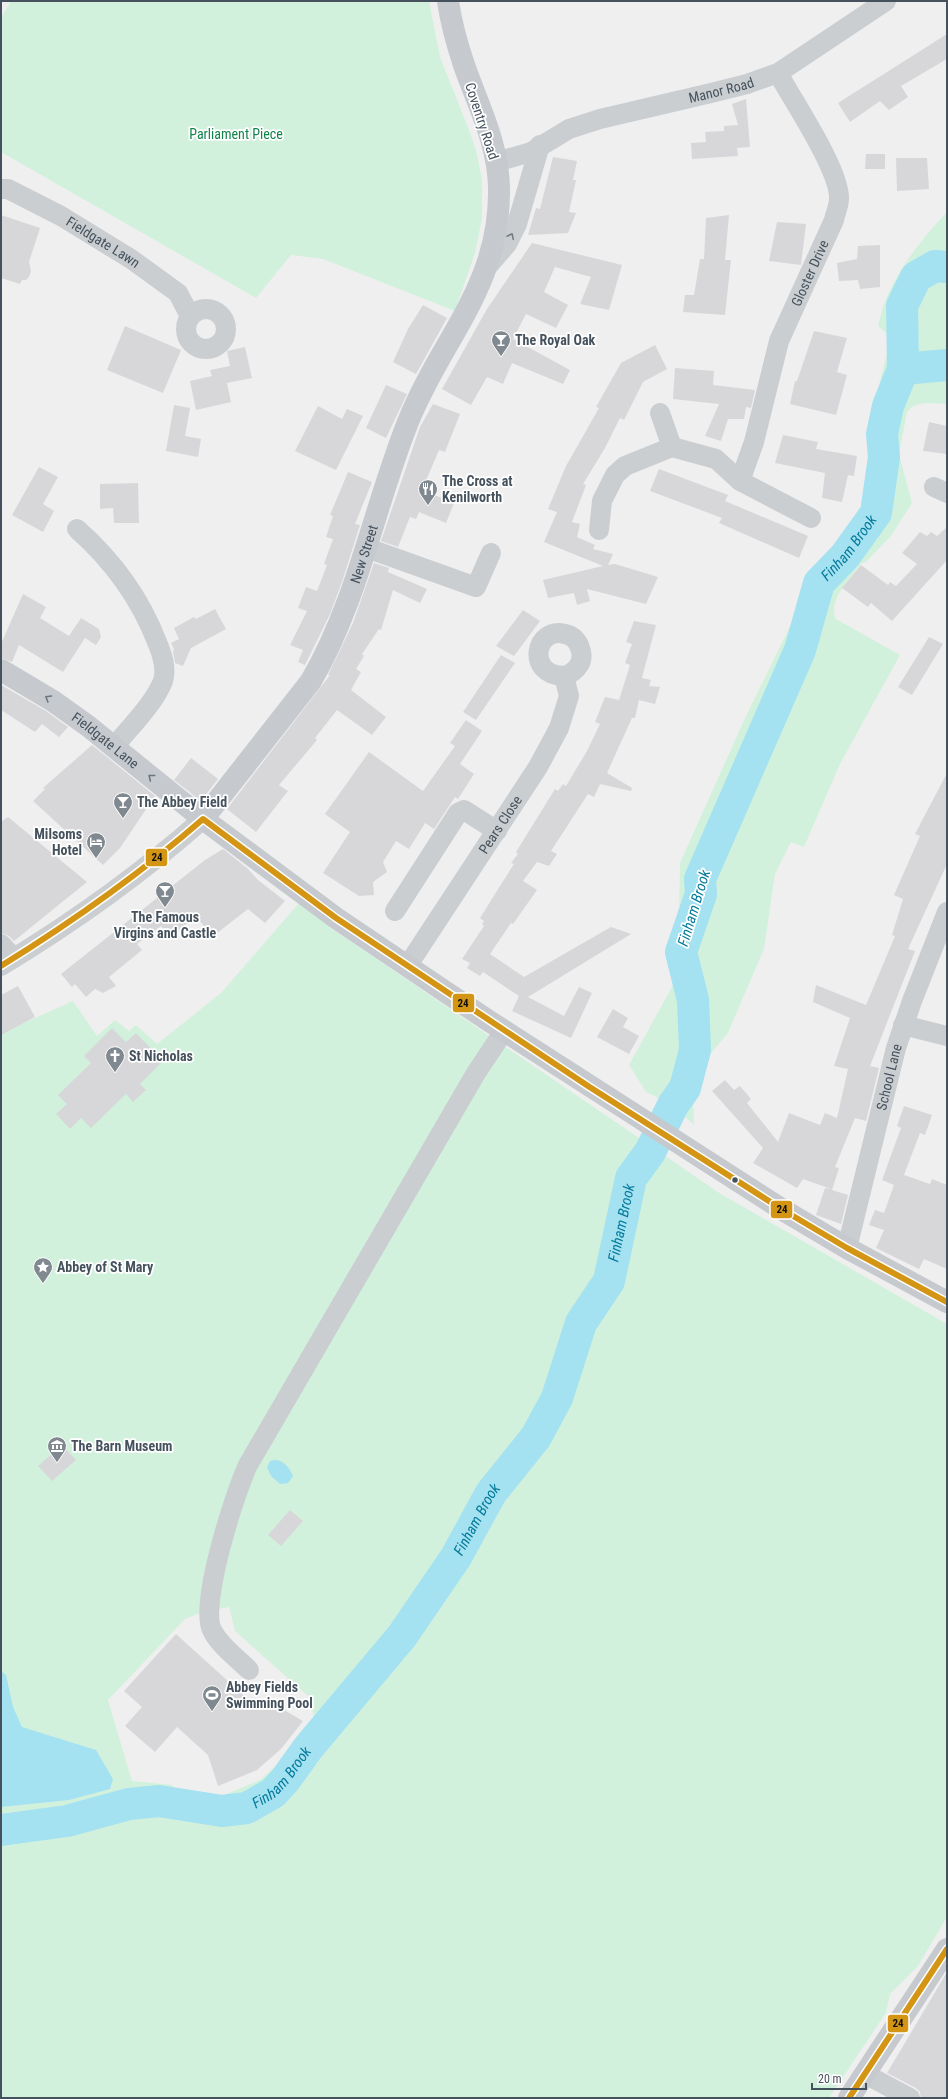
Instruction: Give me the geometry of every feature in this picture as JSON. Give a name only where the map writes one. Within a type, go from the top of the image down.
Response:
[{"type":"main road","name":"Coventry Road","points":[[448,1],[459,49],[490,135],[496,162],[499,186],[498,210],[495,234],[488,266]]},
{"type":"main road","name":"New Street","points":[[203,819],[311,681],[330,645],[366,548],[408,421],[466,312],[488,266]]},
{"type":"main road","name":"Fieldgate Lane","points":[[1,670],[53,701],[114,747],[203,819],[336,918],[588,1086],[686,1149],[847,1248],[947,1302]]},
{"type":"main road","points":[[849,2098],[947,1949]]},
{"type":"street","name":"Manor Road","points":[[496,162],[531,152],[540,145],[551,141],[569,129],[600,119],[711,94],[747,84],[778,73],[886,1]]},
{"type":"street","name":"Gloster Drive","points":[[740,481],[754,442],[779,342],[834,220],[839,199],[833,176],[805,120],[778,73]]},
{"type":"street","points":[[488,266],[507,244],[517,224],[540,145]]},
{"type":"street","name":"Fieldgate Lawn","points":[[1,189],[8,189],[61,216],[131,259],[178,293],[190,316]]},
{"type":"street","points":[[660,413],[672,448]]},
{"type":"street","points":[[599,530],[602,501],[615,475],[625,466],[672,448],[716,459],[740,481],[811,518]]},
{"type":"street","points":[[77,529],[91,542],[135,596],[147,618],[164,666],[163,679],[156,693],[114,747]]},
{"type":"street","points":[[366,548],[476,587],[491,553]]},
{"type":"street","name":"Pears Close","points":[[408,965],[538,767],[559,728],[569,696],[564,676]]},
{"type":"street","points":[[395,912],[458,813],[464,810],[497,831]]},
{"type":"street","points":[[5,956],[86,910],[162,855],[203,819]]},
{"type":"street","name":"School Lane","points":[[847,1248],[884,1092],[903,1025],[947,912]]},
{"type":"street","points":[[903,1025],[947,1036]]},
{"type":"street","points":[[249,1670],[216,1636],[212,1630],[208,1616],[210,1594],[237,1491],[248,1465],[476,1073],[498,1040]]},
{"type":"street","points":[[865,2074],[910,2098]]},
{"type":"green space","name":"Parliament Piece","points":[[11,1],[429,1],[440,57],[476,150],[482,179],[482,219],[475,253],[455,311],[323,259],[291,255],[256,298],[1,152],[1,18]]},
{"type":"green space","points":[[947,212],[947,404],[920,404],[911,408],[907,412],[899,454],[912,503],[891,536],[866,562],[862,563],[847,582],[838,597],[834,612],[836,619],[900,655],[840,764],[804,847],[791,842],[775,874],[764,949],[728,1033],[706,1059],[693,1089],[694,1125],[673,1105],[646,1092],[629,1065],[673,985],[673,959],[679,912],[680,863],[745,718],[801,604],[819,570],[859,521],[870,504],[879,385],[891,337],[878,326],[881,313],[891,287],[905,264],[929,232]]},
{"type":"green space","points":[[299,903],[330,927],[721,1194],[947,1324],[947,1917],[918,1966],[890,1994],[886,2013],[829,2098],[1,2098],[1,1033],[73,1001],[97,1036],[115,1020],[129,1031],[136,1025],[157,1044],[221,993]],"holes":[[[229,1607],[235,1631],[308,1696],[314,1717],[287,1756],[260,1780],[219,1797],[172,1791],[173,1785],[132,1781],[108,1700],[185,1619],[203,1612]]]},
{"type":"water","points":[[270,1461],[281,1461],[290,1470],[293,1476],[288,1483],[280,1484],[271,1476],[267,1467]]},
{"type":"water","points":[[1,1671],[6,1675],[13,1707],[22,1727],[96,1750],[113,1779],[110,1789],[69,1800],[1,1807]]},
{"type":"building","points":[[947,34],[947,59],[901,86],[908,97],[889,110],[880,101],[850,122],[838,103]]},
{"type":"building","points":[[746,99],[750,147],[737,148],[738,156],[692,159],[691,143],[706,142],[705,132],[724,131],[724,126],[738,125],[732,104]]},
{"type":"building","points":[[866,154],[885,154],[885,169],[865,169]]},
{"type":"building","points":[[553,157],[577,161],[573,180],[576,180],[569,212],[576,213],[568,233],[528,235],[536,208],[540,209]]},
{"type":"building","points":[[896,158],[927,158],[929,189],[897,191]]},
{"type":"building","points":[[1,215],[40,228],[29,262],[31,271],[29,277],[26,280],[22,280],[20,284],[1,278]]},
{"type":"building","points":[[729,215],[725,260],[731,260],[725,315],[683,312],[685,295],[694,295],[700,259],[704,259],[706,218]]},
{"type":"building","points":[[777,222],[806,224],[801,265],[769,261]]},
{"type":"building","points":[[532,243],[622,265],[609,310],[580,304],[591,277],[555,267],[544,292],[568,305],[556,328],[526,314],[513,339],[570,370],[563,384],[512,363],[503,384],[487,377],[471,405],[442,389],[487,309]]},
{"type":"building","points":[[880,245],[880,287],[860,289],[858,280],[839,281],[837,263],[857,259],[858,246]]},
{"type":"building","points":[[423,305],[447,318],[416,374],[393,362],[408,329]]},
{"type":"building","points":[[125,326],[181,350],[163,393],[107,370]]},
{"type":"building","points":[[814,331],[847,338],[837,372],[847,375],[836,415],[790,404],[795,381],[797,381]]},
{"type":"building","points":[[655,345],[667,369],[643,382],[624,420],[620,418],[605,448],[583,484],[586,485],[572,522],[580,524],[577,537],[595,545],[593,549],[613,554],[608,565],[615,564],[658,577],[646,604],[587,589],[590,601],[577,605],[574,593],[548,598],[543,580],[603,566],[544,542],[557,512],[548,509],[566,466],[599,408],[596,407],[621,363]]},
{"type":"building","points":[[245,347],[252,378],[227,383],[231,402],[196,410],[190,381],[212,376],[210,370],[230,366],[227,351]]},
{"type":"building","points":[[675,368],[714,371],[713,385],[755,390],[751,408],[746,407],[744,419],[728,419],[721,441],[705,436],[719,404],[673,399]]},
{"type":"building","points":[[386,385],[407,394],[386,438],[366,428]]},
{"type":"building","points":[[433,404],[460,414],[445,452],[439,450],[422,490],[454,503],[446,523],[419,512],[416,519],[410,517],[398,547],[381,541],[420,427]]},
{"type":"building","points":[[174,405],[190,408],[185,436],[201,439],[198,457],[166,451]]},
{"type":"building","points":[[318,406],[342,419],[347,409],[363,416],[336,470],[295,451]]},
{"type":"building","points":[[929,422],[947,426],[947,454],[923,451]]},
{"type":"building","points":[[783,435],[818,442],[816,449],[857,456],[854,476],[848,475],[842,502],[822,498],[825,473],[775,463]]},
{"type":"building","points":[[39,467],[58,477],[43,504],[54,511],[43,532],[12,515]]},
{"type":"building","points":[[659,469],[728,495],[725,501],[808,536],[799,558],[719,523],[722,518],[650,491]]},
{"type":"building","points":[[348,472],[372,482],[355,524],[360,525],[342,582],[330,614],[305,665],[298,662],[303,650],[290,645],[307,611],[298,608],[306,587],[317,591],[327,565],[324,564],[333,539],[326,537],[333,516],[330,515]]},
{"type":"building","points":[[138,483],[139,523],[114,523],[113,508],[100,509],[100,484]]},
{"type":"building","points":[[947,527],[947,560],[892,621],[871,603],[868,607],[842,588],[861,565],[888,585],[890,582],[896,586],[917,564],[902,553],[920,532],[927,536],[931,532],[937,536]]},
{"type":"building","points":[[374,563],[389,568],[388,572],[427,589],[420,603],[393,590],[381,630],[379,629],[362,654],[364,656],[356,669],[361,672],[351,690],[386,717],[372,735],[337,710],[315,738],[317,740],[279,785],[288,791],[256,832],[227,809],[330,675],[328,675],[353,623]]},
{"type":"building","points":[[23,594],[46,607],[40,618],[69,636],[81,618],[99,629],[101,637],[96,645],[85,638],[63,672],[19,645],[12,662],[1,658],[1,644]]},
{"type":"building","points":[[215,609],[226,629],[191,648],[183,666],[175,663],[173,652],[174,649],[171,643],[179,639],[174,628],[194,617],[196,619]]},
{"type":"building","points":[[523,610],[540,621],[514,656],[496,646]]},
{"type":"building","points":[[634,621],[656,625],[642,678],[651,680],[649,686],[660,687],[655,704],[639,700],[635,718],[632,718],[607,773],[632,788],[631,791],[600,784],[594,797],[588,794],[551,851],[557,854],[549,866],[537,862],[523,881],[537,890],[513,924],[511,923],[490,954],[524,977],[611,927],[631,934],[528,997],[564,1016],[579,987],[592,993],[571,1038],[512,1011],[519,996],[483,972],[480,976],[467,968],[470,963],[462,959],[484,926],[482,924],[484,921],[480,918],[514,864],[511,863],[518,854],[516,852],[555,789],[558,791],[563,784],[566,786],[587,751],[600,724],[595,722],[605,697],[619,700],[630,665],[625,663],[632,644],[626,642]]},
{"type":"building","points":[[929,637],[943,644],[912,695],[898,687]]},
{"type":"building","points":[[501,655],[515,663],[476,720],[463,712]]},
{"type":"building","points":[[1,685],[46,711],[68,727],[59,737],[42,724],[35,732],[1,710]]},
{"type":"building","points":[[466,720],[482,731],[460,764],[474,774],[458,799],[455,797],[434,829],[425,823],[409,849],[396,841],[383,862],[387,872],[373,882],[374,895],[359,896],[323,873],[350,832],[325,814],[369,752],[423,791],[455,746],[450,743]]},
{"type":"building","points":[[92,745],[155,796],[120,848],[103,865],[33,801],[45,789],[43,788]]},
{"type":"building","points":[[191,758],[218,779],[201,801],[174,780]]},
{"type":"building","points":[[947,773],[947,864],[908,949],[915,951],[870,1066],[879,1068],[866,1121],[855,1118],[835,1167],[839,1168],[832,1190],[848,1195],[841,1224],[816,1215],[825,1188],[831,1189],[803,1179],[797,1188],[753,1163],[763,1148],[712,1091],[725,1080],[734,1090],[740,1086],[751,1099],[747,1103],[778,1142],[789,1113],[820,1125],[825,1113],[837,1118],[848,1069],[834,1066],[850,1018],[813,1002],[816,985],[866,1005],[895,936],[892,935],[903,899],[894,895],[920,836],[915,834]]},
{"type":"building","points":[[8,817],[87,882],[14,941],[9,936],[1,933],[1,822]]},
{"type":"building","points":[[223,849],[247,868],[258,880],[285,901],[265,923],[248,909],[212,937],[196,916],[170,937],[161,926],[137,944],[142,950],[109,977],[116,986],[103,993],[95,989],[86,997],[75,984],[72,987],[61,974],[205,860]]},
{"type":"building","points":[[18,986],[35,1017],[1,1035],[1,995]]},
{"type":"building","points":[[613,1009],[628,1018],[623,1027],[639,1036],[629,1054],[597,1037]]},
{"type":"building","name":"St Nicholas","points":[[112,1028],[126,1042],[136,1033],[163,1061],[140,1084],[146,1090],[133,1102],[126,1094],[91,1128],[81,1118],[70,1129],[56,1114],[67,1104],[58,1095],[91,1063],[84,1056]]},
{"type":"building","points":[[904,1106],[932,1115],[925,1135],[920,1133],[904,1175],[930,1184],[932,1179],[947,1185],[947,1269],[924,1259],[919,1269],[876,1248],[884,1230],[869,1225],[875,1210],[884,1213],[894,1185],[882,1180],[901,1128],[897,1126]]},
{"type":"building","name":"The Barn Museum","points":[[62,1445],[76,1460],[52,1481],[38,1466]]},
{"type":"building","points":[[290,1510],[303,1521],[281,1546],[268,1535]]},
{"type":"building","name":"Abbey Fields Swimming Pool","points":[[176,1634],[260,1710],[267,1700],[303,1721],[281,1749],[257,1770],[218,1786],[208,1755],[177,1727],[155,1752],[125,1726],[142,1707],[124,1691]]},
{"type":"building","points":[[947,1972],[947,2098],[921,2098],[920,2092],[916,2088],[887,2073]]},
{"type":"waterway","name":"Finham Brook","points":[[1,1830],[67,1821],[129,1804],[159,1801],[222,1811],[247,1808],[273,1793],[285,1780],[308,1748],[402,1636],[456,1557],[491,1493],[536,1437],[557,1398],[581,1323],[609,1281],[631,1178],[650,1152],[673,1105],[685,1088],[695,1050],[693,1000],[681,952],[701,894],[700,879],[800,650],[819,583],[845,556],[876,513],[884,457],[882,434],[888,406],[903,369],[902,306],[916,277],[935,266],[947,267]]},
{"type":"waterway","points":[[903,369],[947,365]]},
{"type":"transit line","name":"24","points":[[1,966],[105,897],[155,859],[203,819],[336,918],[588,1086],[783,1210],[847,1248],[947,1302]]},
{"type":"transit line","name":"24","points":[[849,2098],[947,1949]]},
{"type":"place","name":"The Royal Oak","points":[[501,357]]},
{"type":"place","name":"The Cross at Kenilworth","points":[[428,506]]},
{"type":"place","name":"The Abbey Field","points":[[123,819]]},
{"type":"place","name":"Milsoms Hotel","points":[[96,859]]},
{"type":"place","name":"The Famous Virgins and Castle","points":[[165,908]]},
{"type":"place","name":"St Nicholas","points":[[115,1073]]},
{"type":"place","name":"Abbey of St Mary","points":[[43,1284]]},
{"type":"place","name":"The Barn Museum","points":[[57,1463]]},
{"type":"place","name":"Abbey Fields Swimming Pool","points":[[212,1712]]}]
